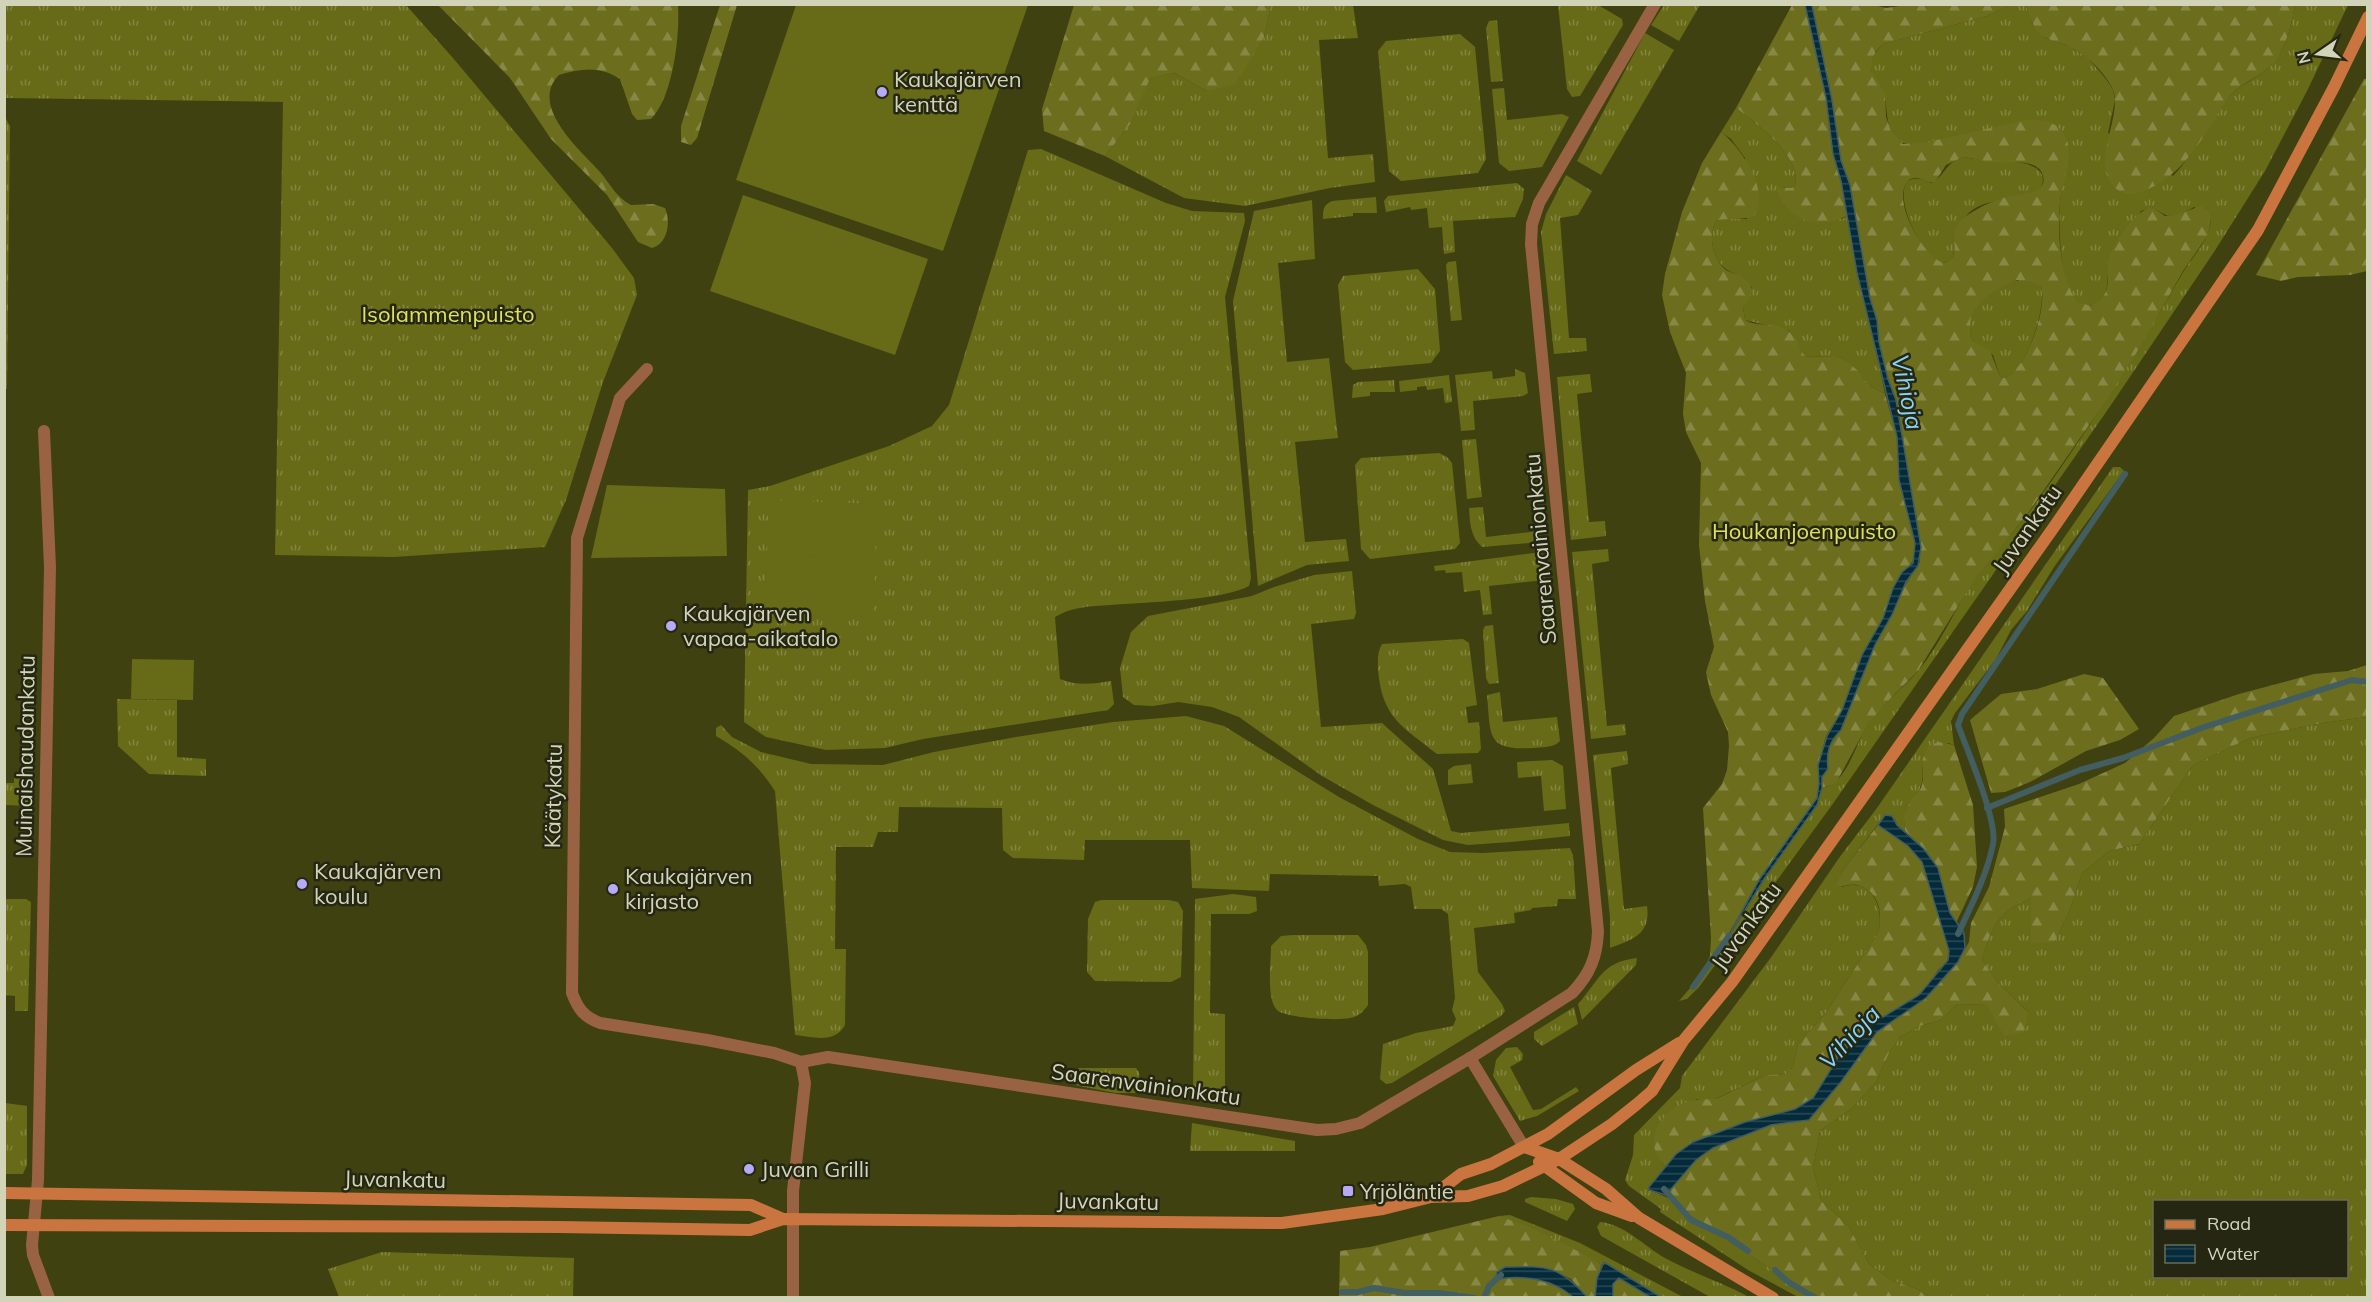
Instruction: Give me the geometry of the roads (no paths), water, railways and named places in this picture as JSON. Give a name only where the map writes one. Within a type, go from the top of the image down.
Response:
[{"type":"main road","name":"Juvankatu","points":[[4,1225],[750,1230],[788,1219],[1282,1223],[1383,1209],[1431,1197],[1468,1196],[1503,1186],[1559,1159],[1612,1124],[1652,1091],[1683,1041],[1732,982],[1855,810],[2047,537],[2258,230],[2334,87],[2367,17]]},
{"type":"main road","name":"Juvankatu","points":[[1431,1197],[1461,1174],[1491,1164],[1548,1134],[1636,1070],[1683,1041]]},
{"type":"main road","points":[[1524,1147],[1559,1159],[1606,1189],[1639,1218],[1773,1298]]},
{"type":"main road","points":[[1524,1147],[1544,1166],[1596,1203],[1639,1218]]},
{"type":"main road","name":"Juvankatu","points":[[4,1193],[751,1205],[788,1219]]},
{"type":"street","name":"Saarenvainionkatu","points":[[801,1062],[828,1057],[1317,1130],[1336,1129],[1360,1123],[1470,1058],[1572,993],[1584,981],[1598,949],[1598,931],[1531,244],[1532,224],[1539,203],[1655,4]]},
{"type":"street","name":"Käätykatu","points":[[647,369],[620,398],[577,538],[572,993],[580,1011],[588,1018],[600,1023],[718,1042],[774,1053],[801,1062]]},
{"type":"street","name":"Muinaishaudankatu","points":[[44,431],[50,567],[38,1169],[33,1255],[50,1298]]},
{"type":"street","points":[[1470,1058],[1524,1147]]},
{"type":"street","points":[[793,1298],[788,1219],[805,1083],[801,1062]]},
{"type":"water","points":[[1805,5],[1812,5],[1832,100],[1841,160],[1850,185],[1870,298],[1877,320],[1879,342],[1896,400],[1921,547],[1918,566],[1906,582],[1893,613],[1875,645],[1841,730],[1831,743],[1828,753],[1828,769],[1822,777],[1822,788],[1817,805],[1764,879],[1725,943],[1759,880],[1817,798],[1818,765],[1827,736],[1842,710],[1862,655],[1883,618],[1893,588],[1902,572],[1913,563],[1915,543],[1899,480],[1897,437],[1857,273],[1841,181],[1833,154],[1826,98]]},
{"type":"water","points":[[1885,815],[1892,816],[1897,825],[1924,849],[1938,868],[1950,913],[1964,933],[1965,948],[1958,962],[1926,998],[1877,1032],[1841,1082],[1809,1120],[1771,1125],[1713,1148],[1696,1160],[1666,1195],[1649,1190],[1649,1187],[1676,1154],[1693,1142],[1745,1122],[1795,1109],[1813,1098],[1839,1056],[1873,1023],[1919,995],[1948,960],[1949,951],[1922,862],[1908,846],[1878,825]]},
{"type":"water","points":[[1604,1262],[1661,1297],[1650,1297],[1619,1278],[1613,1284],[1613,1297],[1595,1297],[1597,1278]]},
{"type":"water","points":[[1505,1267],[1551,1270],[1568,1279],[1587,1297],[1573,1297],[1556,1286],[1536,1279],[1495,1280],[1497,1272]]},
{"type":"waterway","points":[[1958,934],[1987,867],[1993,844],[1991,819],[1958,725],[1962,714],[2125,474]]},
{"type":"waterway","points":[[1987,808],[2080,770],[2123,758],[2204,727],[2352,680],[2368,682]]},
{"type":"waterway","points":[[1693,987],[1729,936]]},
{"type":"waterway","points":[[1664,1189],[1691,1220],[1728,1237],[1748,1251]]},
{"type":"waterway","points":[[1775,1270],[1787,1281],[1815,1298]]},
{"type":"waterway","points":[[1484,1298],[1489,1286],[1501,1275]]},
{"type":"waterway","points":[[1342,1292],[1358,1292],[1374,1288],[1405,1293],[1439,1293],[1475,1298]]},
{"type":"place","name":"Kaukajärven kenttä","points":[[882,92]]},
{"type":"place","name":"Kaukajärven vapaa-aikatalo","points":[[671,626]]},
{"type":"place","name":"Kaukajärven koulu","points":[[302,884]]},
{"type":"place","name":"Kaukajärven kirjasto","points":[[613,889]]},
{"type":"place","name":"Juvan Grilli","points":[[749,1169]]},
{"type":"place","name":"Yrjöläntie","points":[[1348,1191]]},
{"type":"park label","name":"Isolammenpuisto","points":[[448,314]]},
{"type":"park label","name":"Houkanjoenpuisto","points":[[1804,531]]},
{"type":"water label","name":"Vihioja","points":[[1908,392]]},
{"type":"water label","name":"Vihioja","points":[[1849,1037]]}]
